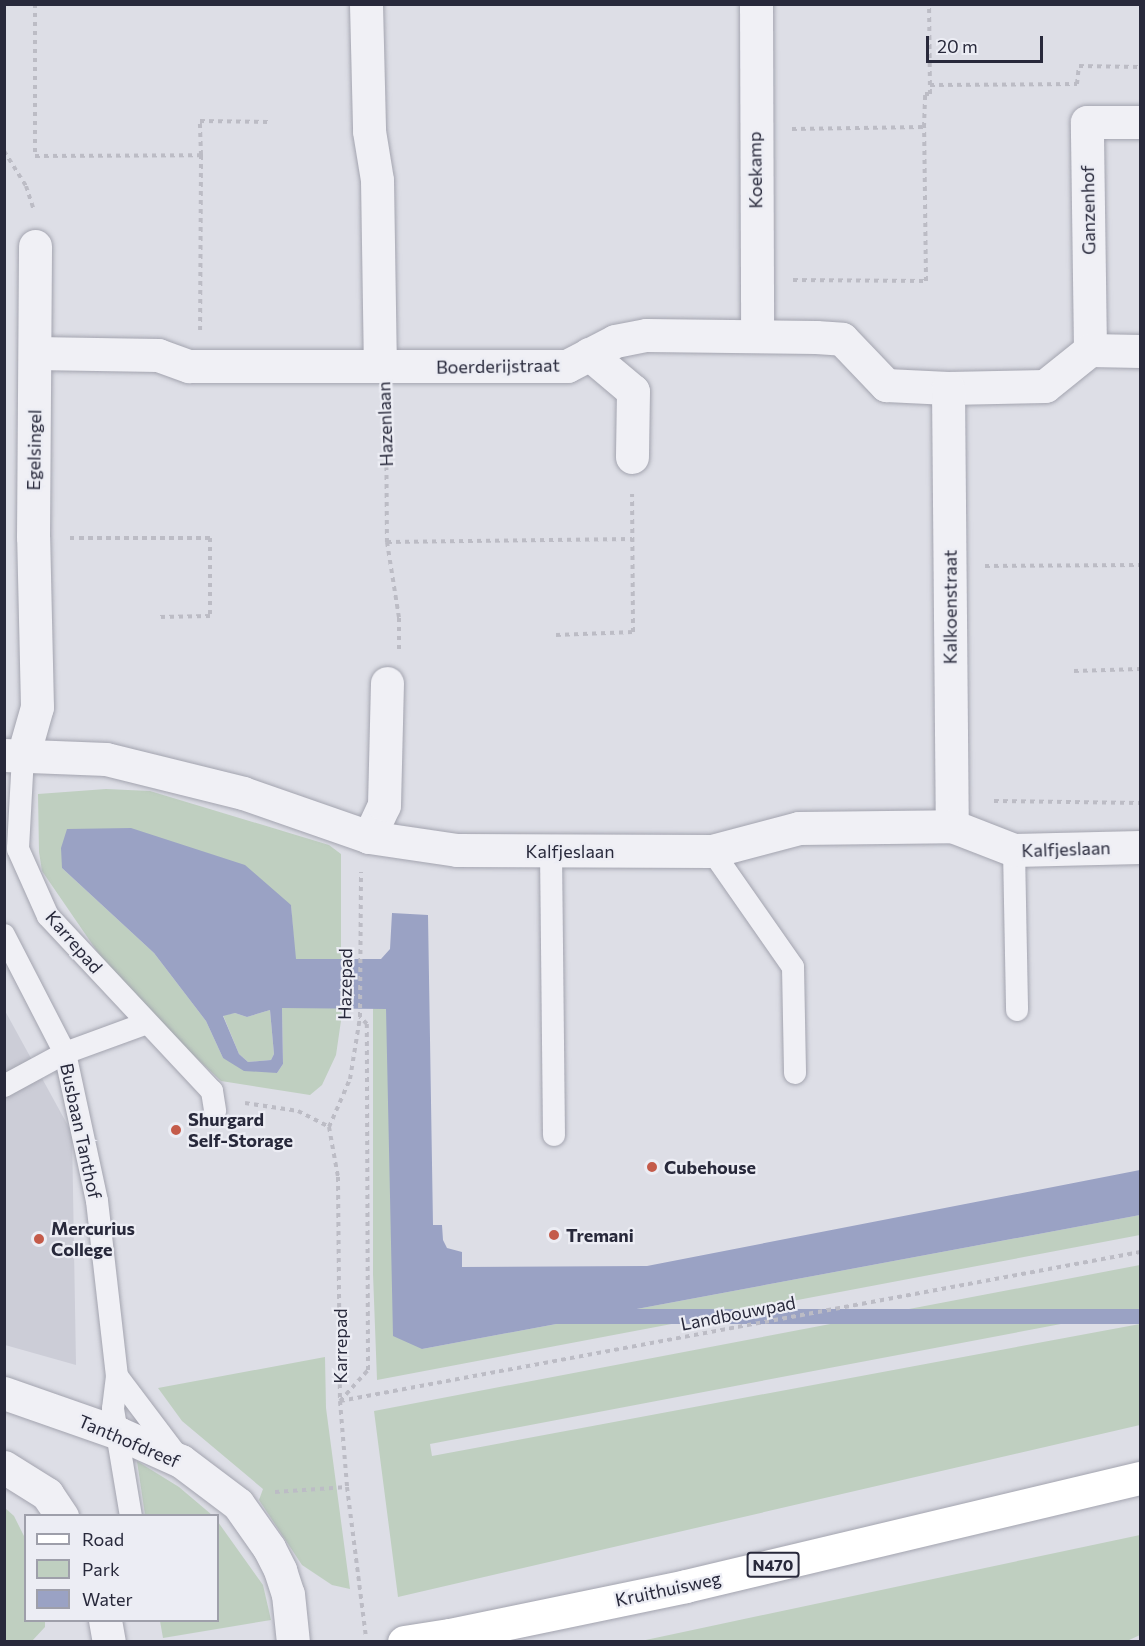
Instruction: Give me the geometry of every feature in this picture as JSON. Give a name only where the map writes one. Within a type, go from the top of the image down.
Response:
[{"type":"main road","name":"Kruithuisweg","points":[[404,1641],[450,1635],[686,1586],[1140,1478]]},
{"type":"street","name":"Hazenlaan","points":[[366,4],[369,131],[376,180],[380,364]]},
{"type":"street","name":"Koekamp","points":[[756,4],[757,336]]},
{"type":"street","name":"Ganzenhof","points":[[1090,350],[1087,122],[1140,122]]},
{"type":"street","name":"Egelsingel","points":[[14,755],[37,707],[33,537],[35,246]]},
{"type":"street","name":"Boerderijstraat","points":[[35,354],[158,355],[189,366],[380,364],[415,367],[567,366],[615,340],[646,335],[842,339],[886,385],[948,388],[1045,386],[1090,350]]},
{"type":"street","points":[[1090,350],[1140,351]]},
{"type":"street","points":[[589,354],[633,392],[632,457]]},
{"type":"street","name":"Kalkoenstraat","points":[[948,388],[952,813]]},
{"type":"street","points":[[369,837],[384,805],[387,683]]},
{"type":"street","name":"Kalfjeslaan","points":[[14,755],[106,759],[243,793],[369,837],[457,850],[712,851],[799,828],[952,813],[1014,850],[1140,847]]},
{"type":"street","name":"Tanthofdreef","points":[[4,1393],[118,1433],[181,1461],[238,1504],[270,1548],[280,1570],[288,1594],[293,1641]]},
{"type":"street","points":[[4,1467],[47,1494],[62,1514]]},
{"type":"lane","name":"Karrepad","points":[[14,755],[18,849],[48,916],[147,1023],[213,1101]]},
{"type":"lane","points":[[1014,850],[1017,1010]]},
{"type":"lane","points":[[550,851],[554,1135]]},
{"type":"lane","points":[[712,851],[792,967],[795,1073]]},
{"type":"lane","name":"Busbaan Tanthof","points":[[4,935],[65,1053],[97,1201],[117,1376],[113,1409],[131,1514]]},
{"type":"lane","points":[[4,1086],[65,1053],[147,1023]]},
{"type":"lane","points":[[117,1376],[181,1461]]},
{"type":"path","points":[[36,4],[35,156],[201,155]]},
{"type":"path","points":[[756,280],[926,281],[924,128],[925,94],[930,94],[929,4]]},
{"type":"path","points":[[930,85],[1077,84],[1078,66],[1140,67]]},
{"type":"path","points":[[200,366],[200,121],[268,122]]},
{"type":"path","points":[[755,130],[924,128]]},
{"type":"path","points":[[4,151],[34,206],[35,246]]},
{"type":"path","name":"Hazenlaan","points":[[380,364],[386,381],[387,542],[399,618],[400,663],[387,683]]},
{"type":"path","points":[[556,635],[633,632],[632,457]]},
{"type":"path","points":[[33,537],[210,538],[210,616],[159,617]]},
{"type":"path","points":[[387,542],[632,539]]},
{"type":"path","points":[[950,566],[1140,565]]},
{"type":"path","points":[[1074,671],[1140,669]]},
{"type":"path","points":[[952,813],[1140,803]]},
{"type":"path","name":"Hazepad","points":[[329,1127],[350,1079],[360,1017],[361,872],[369,837]]},
{"type":"path","points":[[340,1401],[368,1370],[367,1024],[360,1017]]},
{"type":"path","points":[[213,1101],[298,1111],[329,1127]]},
{"type":"path","name":"Karrepad","points":[[329,1127],[338,1177],[340,1401],[346,1487],[366,1641]]},
{"type":"path","name":"Landbouwpad","points":[[340,1401],[1140,1252]]},
{"type":"path","points":[[238,1504],[267,1493],[346,1487]]},
{"type":"shaded area","name":"Mercurius College","points":[[4,1009],[72,1133],[76,1365],[5,1345]]},
{"type":"green space","points":[[106,789],[150,791],[329,845],[341,854],[341,959],[295,959],[291,905],[62,868],[154,953],[206,1021],[223,1058],[277,1073],[283,1064],[282,1008],[343,1007],[336,1055],[322,1085],[310,1095],[221,1081],[156,1020],[101,957],[42,871],[39,852],[38,794]]},
{"type":"green space","points":[[373,1007],[386,1009],[422,1349],[1140,1215],[1140,1235],[377,1380],[373,1274]]},
{"type":"green space","points":[[270,1010],[274,1054],[271,1060],[248,1062],[239,1054],[223,1015],[235,1013],[247,1017]]},
{"type":"green space","points":[[1140,1265],[1140,1309],[430,1444],[432,1456],[1140,1324],[1140,1425],[398,1597],[374,1411]]},
{"type":"green space","points":[[325,1357],[326,1408],[350,1589],[332,1585],[302,1565],[259,1500],[263,1489],[182,1421],[158,1388]]},
{"type":"green space","points":[[137,1461],[179,1487],[211,1514],[145,1514]]},
{"type":"green space","points":[[5,1508],[14,1516],[24,1536],[24,1622],[45,1622],[45,1627],[32,1641],[5,1641]]},
{"type":"green space","points":[[219,1523],[263,1585],[271,1620],[163,1638],[160,1622],[219,1622]]},
{"type":"green space","points":[[1140,1535],[1140,1635],[1127,1641],[641,1641]]},
{"type":"water","points":[[131,828],[245,865],[291,905],[296,959],[381,959],[390,949],[392,913],[428,915],[433,1225],[442,1225],[443,1240],[447,1248],[462,1252],[462,1267],[647,1266],[1140,1170],[1140,1215],[422,1349],[393,1336],[386,1009],[282,1008],[283,1064],[277,1073],[244,1071],[223,1058],[206,1021],[154,953],[62,868],[61,848],[67,829]],"holes":[[[270,1010],[274,1054],[271,1060],[248,1062],[239,1054],[223,1016],[235,1013],[247,1017]]]},
{"type":"water","points":[[417,1309],[1140,1309],[1140,1324],[417,1324]]},
{"type":"place","name":"Shurgard Self-Storage","points":[[176,1130]]},
{"type":"place","name":"Cubehouse","points":[[652,1167]]},
{"type":"place","name":"Tremani","points":[[554,1235]]},
{"type":"place","name":"Mercurius College","points":[[39,1239]]}]
